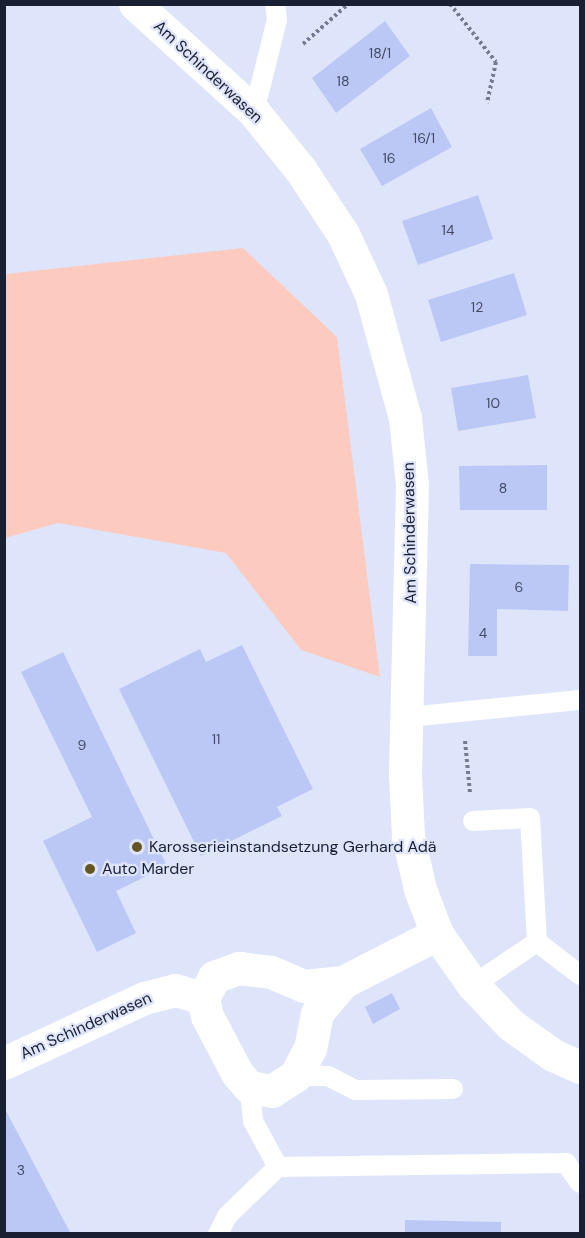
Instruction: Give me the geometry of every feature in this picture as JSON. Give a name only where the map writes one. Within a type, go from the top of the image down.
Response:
[{"type":"street","name":"Am Schinderwasen","points":[[135,4],[254,112],[300,169],[343,234],[371,294],[390,355],[405,418],[412,485],[409,717],[405,775],[408,837],[420,889],[437,934],[473,985],[511,1025],[553,1055],[580,1067]]},
{"type":"street","points":[[343,982],[317,1013],[310,1048],[295,1076],[272,1091],[249,1087],[221,1046],[203,998],[214,977],[239,968],[271,972],[304,986],[343,982],[437,934]]},
{"type":"street","name":"Am Schinderwasen","points":[[4,1062],[144,998],[174,990],[203,998]]},
{"type":"lane","points":[[254,112],[277,20],[274,4]]},
{"type":"lane","points":[[409,717],[580,700]]},
{"type":"lane","points":[[474,821],[530,818],[537,942],[580,975]]},
{"type":"lane","points":[[473,985],[537,942]]},
{"type":"lane","points":[[295,1076],[328,1076],[356,1090],[453,1089]]},
{"type":"lane","points":[[249,1087],[253,1121],[278,1167]]},
{"type":"lane","points":[[218,1233],[227,1216],[278,1167],[566,1163],[580,1183]]},
{"type":"path","points":[[307,40],[348,4]]},
{"type":"path","points":[[450,4],[496,62],[487,103]]},
{"type":"path","points":[[462,710],[474,821]]},
{"type":"shaded area","points":[[243,248],[337,337],[380,677],[301,650],[226,553],[58,523],[5,538],[5,274]]},
{"type":"building","points":[[385,21],[410,56],[336,113],[312,78]]},
{"type":"building","points":[[431,108],[452,147],[382,186],[360,149]]},
{"type":"building","points":[[478,195],[493,239],[418,265],[402,221]]},
{"type":"building","points":[[514,273],[527,315],[441,342],[428,300]]},
{"type":"building","points":[[528,375],[536,418],[458,431],[451,388]]},
{"type":"building","points":[[547,465],[547,510],[460,510],[459,466]]},
{"type":"building","points":[[470,564],[569,565],[568,611],[497,609],[497,656],[468,656]]},
{"type":"building","points":[[242,645],[313,789],[277,807],[282,816],[201,856],[119,689],[200,649],[206,662]]},
{"type":"building","points":[[63,652],[167,866],[116,891],[136,933],[97,952],[43,841],[92,817],[21,672]]},
{"type":"building","points":[[392,993],[400,1009],[373,1024],[365,1007]]},
{"type":"building","points":[[4,1107],[71,1234],[4,1234]]},
{"type":"building","points":[[405,1220],[501,1222],[501,1234],[405,1234]]},
{"type":"place","name":"Karosserieinstandsetzung Gerhard Adä","points":[[137,847]]},
{"type":"place","name":"Auto Marder","points":[[90,869]]}]
